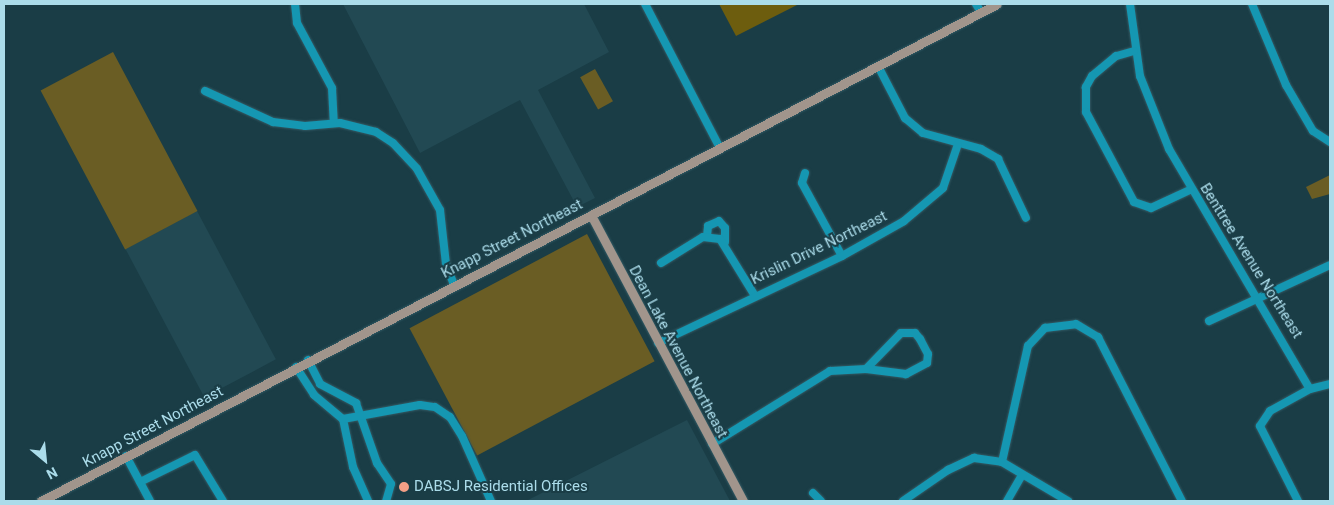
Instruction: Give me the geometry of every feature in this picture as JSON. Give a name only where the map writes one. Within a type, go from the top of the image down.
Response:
[{"type":"main road","name":"Knapp Street Northeast","points":[[41,501],[308,360],[878,66],[979,8],[997,4]]},
{"type":"main road","name":"Dean Lake Avenue Northeast","points":[[591,215],[743,501]]},
{"type":"street","points":[[295,4],[297,24],[332,88],[334,123]]},
{"type":"street","points":[[645,4],[720,148]]},
{"type":"street","name":"Benttree Avenue Northeast","points":[[1130,4],[1134,51],[1153,112],[1190,190],[1257,297],[1310,389]]},
{"type":"street","points":[[1252,4],[1286,85],[1313,131],[1330,142]]},
{"type":"street","points":[[1134,51],[1116,56],[1092,76],[1086,87],[1086,112],[1134,202],[1151,208],[1190,190]]},
{"type":"street","points":[[878,66],[905,118],[922,133],[998,159],[1010,179],[1026,218]]},
{"type":"street","points":[[205,91],[273,122],[334,123],[376,132],[393,143],[417,169],[440,210],[446,264],[454,285]]},
{"type":"street","name":"Krislin Drive Northeast","points":[[658,343],[842,256],[937,196],[950,175],[958,144]]},
{"type":"street","points":[[805,173],[802,183],[842,256]]},
{"type":"street","points":[[707,236],[708,226],[718,221],[725,228],[725,242],[755,296]]},
{"type":"street","points":[[660,264],[707,236],[725,242]]},
{"type":"street","points":[[1209,321],[1257,297],[1330,265]]},
{"type":"street","points":[[1002,462],[1023,360],[1037,334],[1063,323],[1076,324],[1098,337],[1182,501]]},
{"type":"street","points":[[712,444],[830,371],[866,369],[906,374],[927,363],[928,354],[915,333],[908,332],[894,339],[866,369]]},
{"type":"street","points":[[308,360],[320,384],[354,401],[377,462],[391,484],[386,501]]},
{"type":"street","points":[[296,367],[314,394],[343,420],[353,467],[368,501]]},
{"type":"street","points":[[1298,501],[1260,426],[1270,411],[1310,389],[1330,384]]},
{"type":"street","points":[[343,420],[420,405],[444,412],[462,436],[491,501]]},
{"type":"street","points":[[140,482],[195,455],[223,501]]},
{"type":"street","points":[[126,456],[150,501]]},
{"type":"street","points":[[903,501],[965,461],[1002,462],[1022,476],[1068,501]]},
{"type":"street","points":[[1008,501],[1022,476]]},
{"type":"street","points":[[813,493],[821,501]]},
{"type":"shaded area","points":[[343,4],[584,4],[609,52],[538,90],[595,198],[577,207],[520,100],[420,153]]},
{"type":"shaded area","points":[[719,4],[799,4],[736,36]]},
{"type":"shaded area","points":[[113,52],[198,211],[125,249],[41,90]]},
{"type":"shaded area","points":[[595,69],[613,101],[598,110],[580,77]]},
{"type":"shaded area","points":[[1330,175],[1330,194],[1312,199],[1306,187]]},
{"type":"shaded area","points":[[197,211],[276,359],[204,397],[125,249]]},
{"type":"shaded area","points":[[587,234],[655,361],[477,456],[410,328]]},
{"type":"shaded area","points":[[687,420],[730,501],[526,501]]},
{"type":"place","name":"DABSJ Residential Offices","points":[[404,487]]}]
